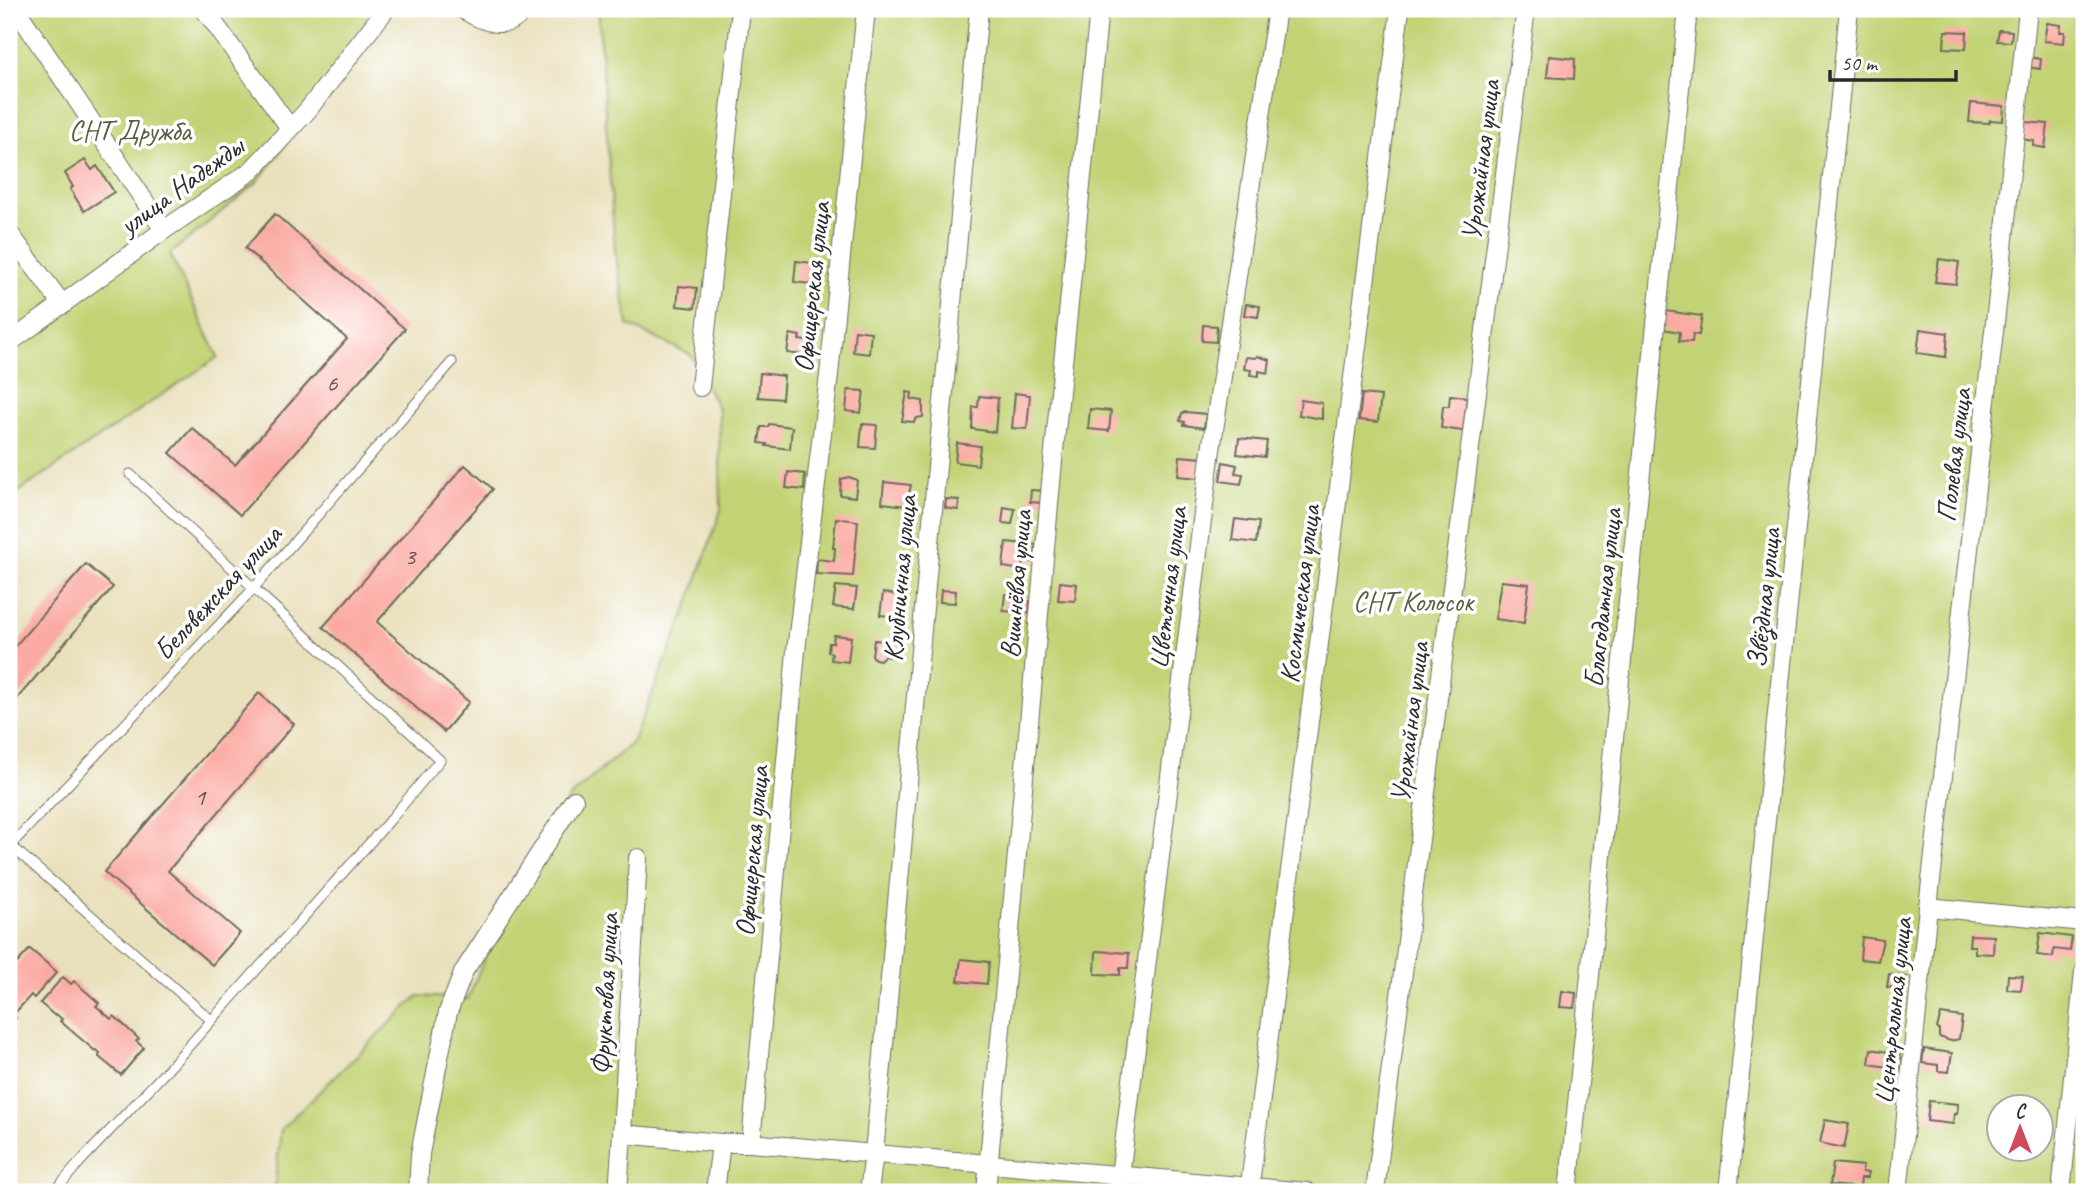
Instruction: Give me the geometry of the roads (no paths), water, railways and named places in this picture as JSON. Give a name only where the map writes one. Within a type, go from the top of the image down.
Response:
[{"type":"street","points":[[16,9],[164,230]]},
{"type":"street","points":[[204,9],[290,128]]},
{"type":"street","name":"улица Надежды","points":[[9,343],[164,230],[251,171],[290,128],[386,9]]},
{"type":"street","points":[[462,9],[480,20],[506,23],[519,16],[523,9]]},
{"type":"street","points":[[701,387],[741,9]]},
{"type":"street","name":"Офицерская улица","points":[[751,1143],[794,665],[829,374],[866,9]]},
{"type":"street","name":"Клубничная улица","points":[[869,1192],[979,9]]},
{"type":"street","name":"Вишнёвая улица","points":[[986,1192],[1053,461],[1099,9]]},
{"type":"street","name":"Цветочная улица","points":[[1119,1184],[1210,457],[1277,9]]},
{"type":"street","name":"Космическая улица","points":[[1250,1189],[1399,9]]},
{"type":"street","name":"Урожайная улица","points":[[1375,1192],[1526,9]]},
{"type":"street","name":"Благодатная улица","points":[[1568,1192],[1688,9]]},
{"type":"street","name":"Звёздная улица","points":[[1728,1192],[1849,9]]},
{"type":"street","name":"Полевая улица","points":[[1928,907],[2028,9]]},
{"type":"street","points":[[9,233],[63,304]]},
{"type":"street","points":[[418,1192],[420,1154],[448,1012],[464,971],[574,800]]},
{"type":"street","name":"Фруктовая улица","points":[[618,1192],[638,858]]},
{"type":"street","name":"Центральная улица","points":[[1898,1192],[1928,907],[2084,922]]},
{"type":"street","points":[[2061,1192],[2078,1082],[2084,972]]},
{"type":"street","points":[[622,1134],[988,1164],[1119,1184],[1307,1192]]},
{"type":"street","points":[[715,1192],[720,1143]]},
{"type":"lane","name":"Беловежская улица","points":[[9,846],[253,589],[452,362]]},
{"type":"lane","points":[[54,1192],[171,1066],[391,819],[440,760],[130,474]]},
{"type":"lane","points":[[9,846],[211,1019]]},
{"type":"park label","name":"СНТ Дружба","points":[[130,130]]},
{"type":"park label","name":"СНТ Колосок","points":[[1413,601]]}]
